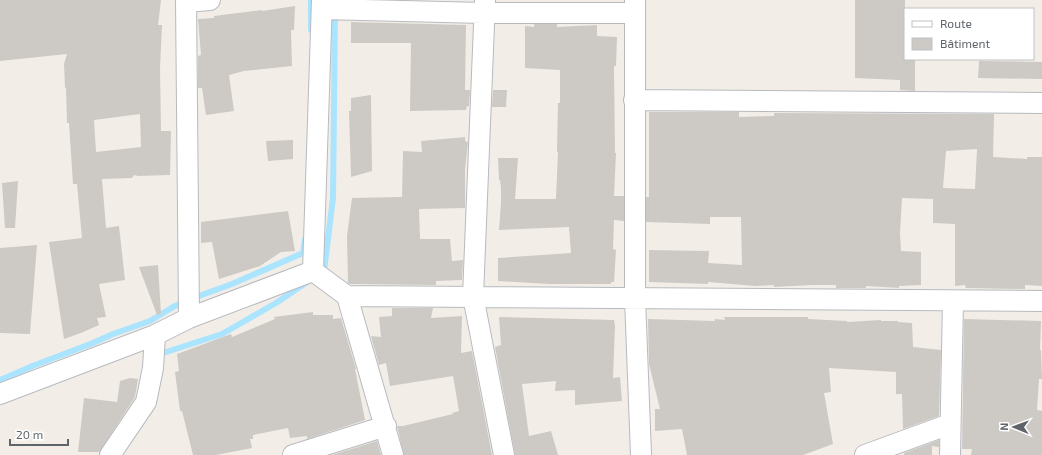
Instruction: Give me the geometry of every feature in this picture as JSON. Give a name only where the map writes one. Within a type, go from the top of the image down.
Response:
[{"type":"street","points":[[189,318],[186,1],[210,0]]},
{"type":"street","points":[[313,271],[322,5],[635,7],[635,298],[641,455]]},
{"type":"street","points":[[484,6],[473,296],[504,455]]},
{"type":"street","points":[[634,100],[1042,103]]},
{"type":"street","points":[[0,394],[155,335],[189,318],[313,271]]},
{"type":"street","points":[[313,271],[347,296],[1042,301]]},
{"type":"street","points":[[347,296],[386,426],[393,455]]},
{"type":"street","points":[[950,455],[952,301]]},
{"type":"street","points":[[110,455],[146,402],[153,368],[155,335]]},
{"type":"street","points":[[865,455],[950,424]]},
{"type":"street","points":[[293,455],[386,426]]},
{"type":"building","points":[[0,0],[161,0],[158,25],[162,25],[160,68],[161,131],[171,131],[170,175],[134,175],[132,178],[102,179],[106,228],[119,226],[125,280],[99,284],[106,317],[97,318],[99,325],[64,339],[49,242],[82,238],[77,184],[73,184],[69,123],[67,123],[64,64],[67,54],[0,61]],"holes":[[[140,114],[141,147],[96,152],[94,120]]]},
{"type":"building","points":[[855,0],[905,0],[904,60],[915,60],[915,91],[900,90],[900,80],[855,78]]},
{"type":"building","points":[[295,6],[294,30],[291,30],[292,66],[244,71],[229,75],[234,111],[206,115],[202,88],[198,88],[198,56],[201,55],[198,19]]},
{"type":"building","points":[[351,22],[466,25],[465,90],[470,90],[469,106],[467,106],[466,110],[410,111],[411,43],[351,43]]},
{"type":"building","points":[[534,24],[557,24],[557,27],[597,25],[597,36],[617,37],[616,66],[614,66],[616,153],[614,196],[624,196],[624,221],[614,220],[613,249],[616,250],[614,282],[611,282],[611,284],[549,284],[498,281],[498,258],[571,253],[569,227],[499,230],[501,188],[498,158],[518,158],[515,199],[556,199],[560,70],[525,68],[525,26],[534,27]]},
{"type":"building","points":[[979,61],[1042,62],[1042,79],[978,78]]},
{"type":"building","points":[[493,90],[507,90],[506,107],[492,107]]},
{"type":"building","points":[[371,95],[372,171],[351,177],[349,111],[351,111],[351,98]]},
{"type":"building","points":[[649,112],[739,112],[739,117],[774,116],[774,113],[994,114],[993,157],[1027,159],[1027,157],[1042,157],[1042,286],[1025,285],[1025,289],[966,288],[965,285],[955,286],[955,224],[933,223],[933,199],[902,198],[900,234],[901,251],[921,252],[921,285],[899,286],[899,288],[866,286],[866,288],[836,288],[836,285],[774,287],[774,285],[755,286],[708,282],[708,284],[649,282],[649,250],[709,251],[708,263],[742,265],[741,217],[710,217],[710,224],[646,222],[646,197],[649,197]],"holes":[[[977,149],[975,189],[943,188],[946,151]]]},
{"type":"building","points":[[465,137],[465,141],[468,142],[465,169],[465,208],[419,209],[420,239],[450,239],[452,261],[463,260],[462,280],[436,281],[436,285],[348,283],[347,236],[352,198],[402,197],[403,151],[422,152],[421,141]]},
{"type":"building","points":[[293,140],[293,159],[268,161],[266,141]]},
{"type":"building","points":[[18,181],[15,228],[5,228],[2,183]]},
{"type":"building","points":[[288,211],[295,251],[281,252],[260,266],[219,279],[212,242],[201,243],[201,222]]},
{"type":"building","points":[[37,245],[30,334],[0,333],[0,248]]},
{"type":"building","points":[[158,265],[161,314],[157,315],[139,267]]},
{"type":"building","points":[[392,308],[433,308],[431,318],[462,316],[461,353],[472,351],[492,455],[404,455],[397,426],[403,426],[453,414],[452,413],[459,411],[453,376],[390,386],[386,363],[379,365],[371,336],[381,337],[379,317],[392,316]]},
{"type":"building","points":[[313,312],[313,315],[333,315],[333,319],[341,318],[356,369],[365,420],[307,439],[307,436],[290,438],[288,428],[253,435],[253,439],[250,439],[252,448],[216,455],[193,455],[182,411],[180,411],[175,372],[179,371],[177,354],[231,334],[232,337],[275,319],[274,317]]},
{"type":"building","points":[[499,317],[614,320],[613,378],[620,377],[622,401],[575,405],[575,390],[555,391],[556,381],[522,384],[529,436],[551,431],[558,455],[515,455],[495,347],[501,345]]},
{"type":"building","points":[[724,317],[808,317],[808,319],[847,322],[881,320],[912,323],[913,347],[941,350],[939,416],[903,429],[902,394],[896,394],[896,372],[829,368],[831,392],[824,393],[833,444],[803,455],[687,455],[682,429],[655,431],[655,409],[660,409],[649,364],[648,319],[715,321],[715,319],[725,320]]},
{"type":"building","points":[[964,319],[1041,321],[1040,350],[1042,379],[1039,379],[1037,410],[1042,411],[1042,455],[971,455],[972,449],[962,449]]},
{"type":"building","points":[[130,378],[138,379],[135,397],[100,451],[78,452],[84,398],[117,402],[120,381]]},
{"type":"building","points":[[939,440],[939,447],[932,446],[932,455],[904,455],[904,453]]},
{"type":"building","points":[[377,441],[381,455],[332,455]]},
{"type":"waterway","points":[[311,0],[311,30]]},
{"type":"waterway","points":[[322,272],[324,271],[333,198],[335,12]]},
{"type":"waterway","points":[[0,380],[113,334],[150,321],[188,300],[232,284],[303,253],[305,239]]},
{"type":"waterway","points":[[159,357],[160,354],[222,334],[276,303],[307,282]]}]
